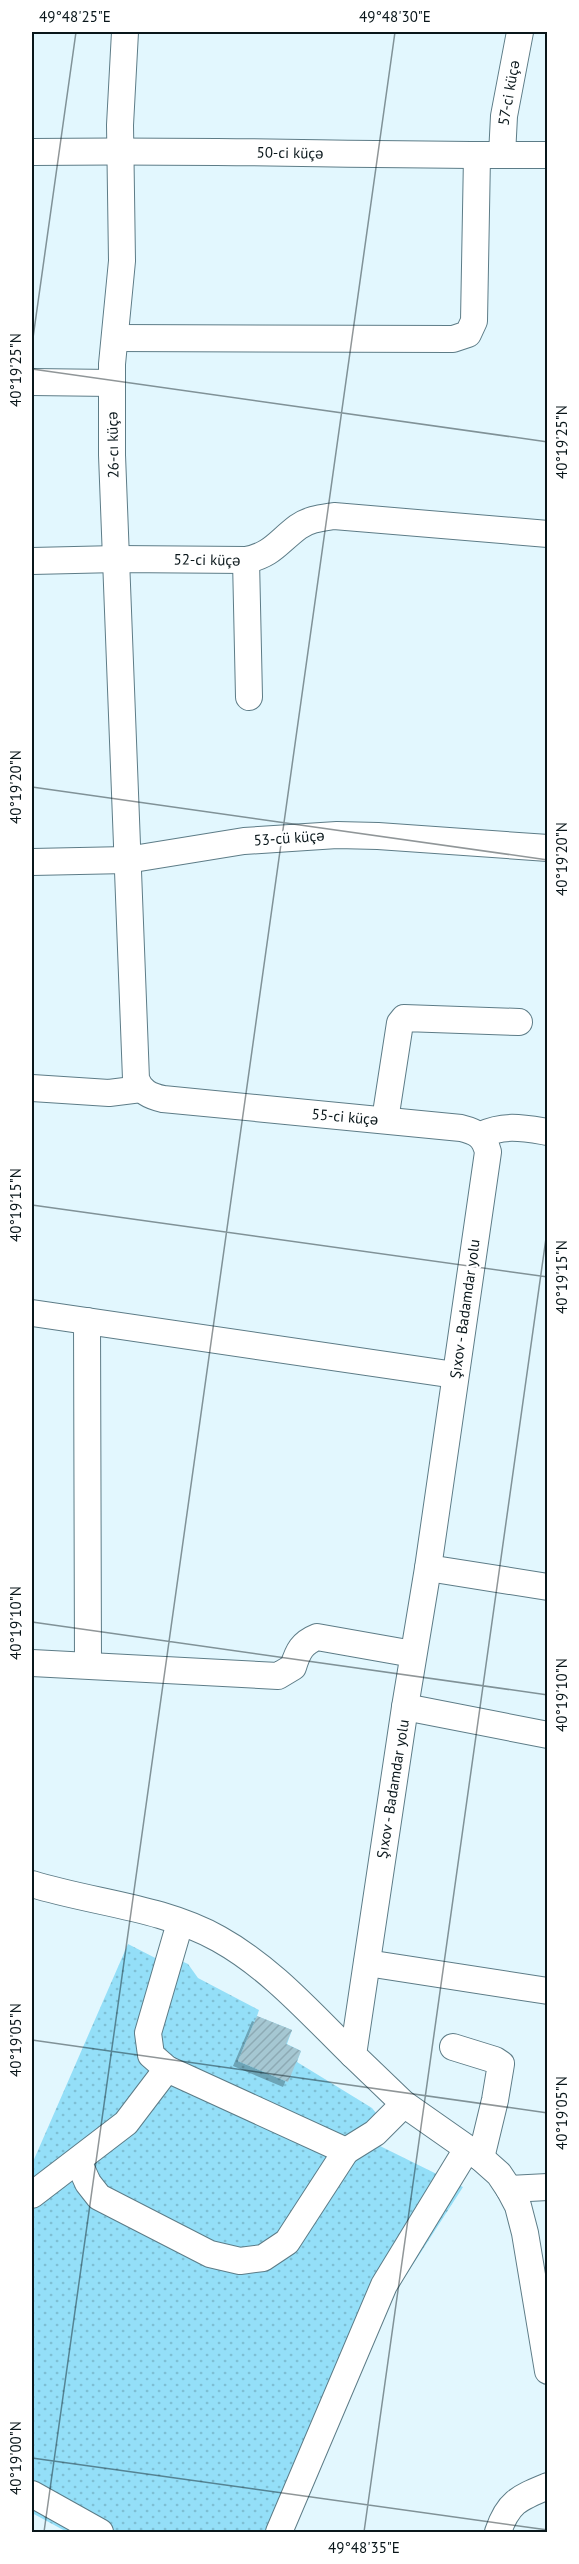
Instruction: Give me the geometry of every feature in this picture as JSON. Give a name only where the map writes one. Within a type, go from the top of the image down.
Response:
[{"type":"street","name":"26-cı küçə","points":[[125,32],[120,125],[122,261],[112,382],[112,455],[127,860]]},
{"type":"street","name":"57-ci küçə","points":[[115,338],[453,339],[468,334],[474,321],[489,156],[504,116],[520,32]]},
{"type":"street","name":"50-ci küçə","points":[[32,152],[121,150],[548,155]]},
{"type":"street","points":[[32,382],[112,382]]},
{"type":"street","name":"52-ci küçə","points":[[32,561],[117,558],[246,560],[261,557],[274,550],[298,527],[313,519],[334,516],[548,534]]},
{"type":"street","points":[[246,560],[249,697]]},
{"type":"street","name":"53-cü küçə","points":[[32,862],[127,860],[244,841],[337,835],[548,848]]},
{"type":"street","points":[[127,860],[135,1071],[141,1089]]},
{"type":"street","points":[[385,1120],[400,1023],[404,1018],[519,1022]]},
{"type":"street","name":"55-ci küçə","points":[[32,1088],[109,1093],[141,1089],[149,1095],[164,1099],[461,1128],[481,1135]]},
{"type":"street","points":[[481,1135],[495,1129],[512,1126],[548,1132]]},
{"type":"street","name":"Şıxov - Badamdar yolu","points":[[353,2055],[428,1568],[488,1152],[481,1135]]},
{"type":"street","points":[[32,1313],[455,1374]]},
{"type":"street","points":[[87,1321],[88,1665]]},
{"type":"street","points":[[428,1568],[548,1587]]},
{"type":"street","points":[[32,1663],[278,1676],[293,1667],[298,1652],[305,1642],[317,1637],[413,1654]]},
{"type":"street","points":[[405,1707],[548,1735]]},
{"type":"street","points":[[32,1884],[150,1912],[217,1938],[270,1975],[404,2104],[474,2153],[499,2174],[518,2206],[525,2233],[548,2372]]},
{"type":"street","points":[[180,1923],[148,2033],[151,2055],[167,2069],[346,2151]]},
{"type":"street","points":[[367,1963],[548,1991]]},
{"type":"street","points":[[279,2532],[384,2285],[474,2153],[495,2100],[501,2064],[453,2047]]},
{"type":"street","points":[[32,2196],[126,2123],[167,2069]]},
{"type":"street","points":[[78,2161],[88,2183],[99,2197],[210,2254],[240,2261],[263,2259],[287,2242],[346,2151],[375,2133],[404,2104]]},
{"type":"street","points":[[509,2189],[548,2187]]},
{"type":"street","points":[[492,2531],[512,2504],[548,2486]]},
{"type":"street","points":[[32,2494],[100,2532]]},
{"type":"shaded area","points":[[128,1944],[167,1964],[177,1959],[188,1964],[198,1978],[259,2010],[257,2016],[292,2030],[287,2044],[301,2051],[297,2062],[372,2108],[380,2118],[375,2133],[380,2146],[463,2187],[392,2297],[288,2532],[67,2532],[32,2513],[32,2164]]},
{"type":"building","points":[[257,2016],[292,2030],[286,2044],[301,2051],[288,2082],[238,2061]]}]
